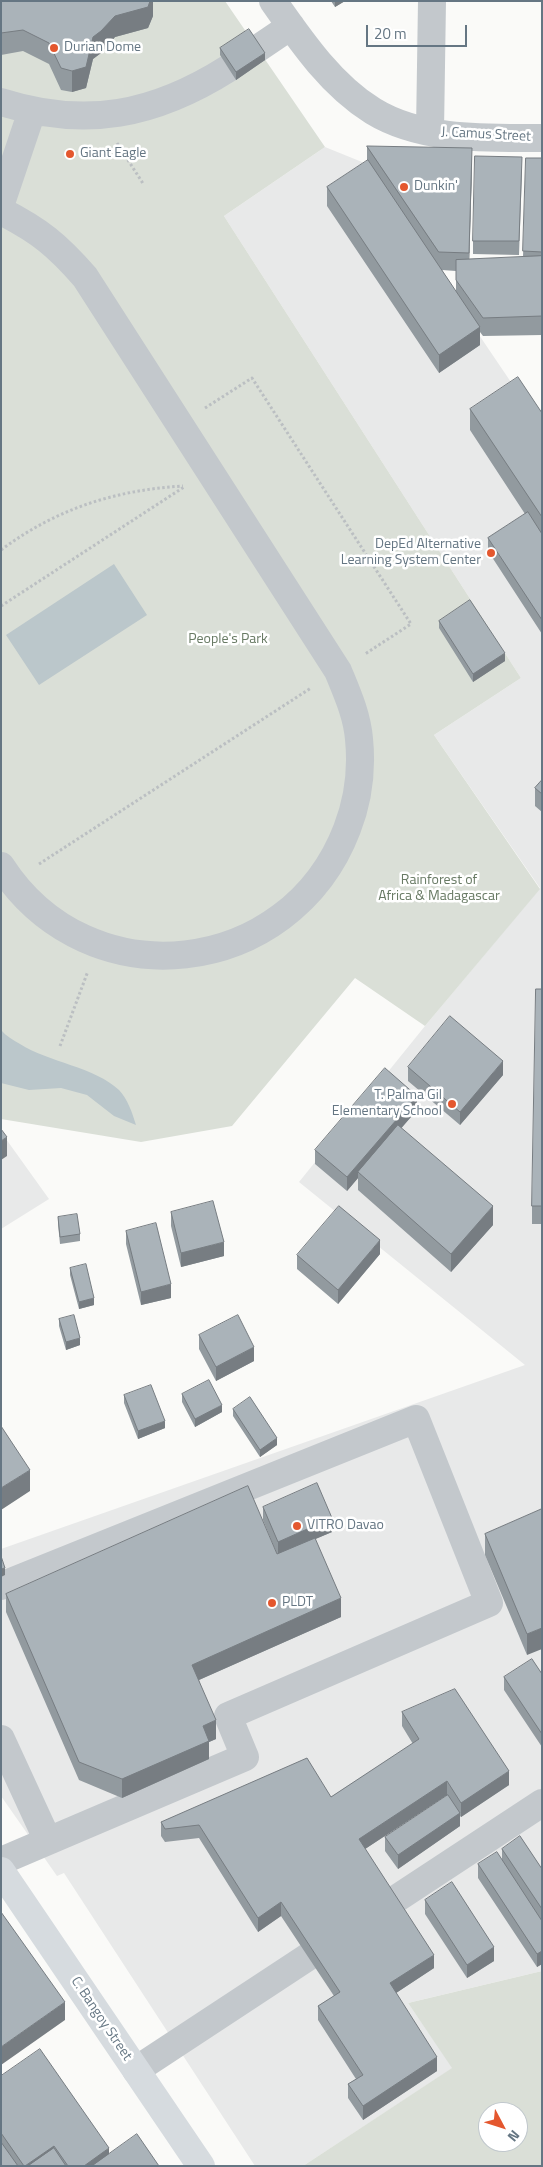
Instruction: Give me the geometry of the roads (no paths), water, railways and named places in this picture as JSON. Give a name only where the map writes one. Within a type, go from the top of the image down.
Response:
[{"type":"main road","name":"C. Bangoy Street","points":[[1,1871],[201,2166]]},
{"type":"street","name":"J. Camus Street","points":[[273,1],[323,68],[353,96],[374,112],[402,124],[430,131],[487,138],[542,138]]},
{"type":"street","points":[[430,131],[432,1]]},
{"type":"street","points":[[258,49],[291,26]]},
{"type":"street","points":[[1,102],[32,111],[65,116],[100,116],[127,112],[154,106],[205,83],[229,68]]},
{"type":"street","points":[[1,203],[32,111]]},
{"type":"street","points":[[1,212],[32,227],[61,250],[85,277],[338,671],[352,704],[359,739],[360,775],[354,811],[341,845],[323,876],[299,903],[271,925],[239,942],[204,953],[168,957],[132,955],[98,945],[65,930],[36,909],[6,874]]},
{"type":"street","points":[[1,1586],[416,1419],[489,1603],[228,1716],[245,1757],[1,1861]]},
{"type":"street","points":[[1,1739],[48,1842]]},
{"type":"street","points":[[136,2070],[542,1803]]},
{"type":"place","name":"Durian Dome","points":[[54,48]]},
{"type":"place","name":"Giant Eagle","points":[[70,154]]},
{"type":"place","name":"Dunkin'","points":[[404,187]]},
{"type":"place","name":"DepEd Alternative Learning System Center","points":[[491,553]]},
{"type":"place","name":"T. Palma Gil Elementary School","points":[[452,1104]]},
{"type":"place","name":"VITRO Davao","points":[[297,1526]]},
{"type":"place","name":"PLDT","points":[[272,1603]]},
{"type":"park label","name":"People's Park","points":[[228,640]]},
{"type":"park label","name":"Rainforest of Africa & Madagascar","points":[[439,890]]}]
